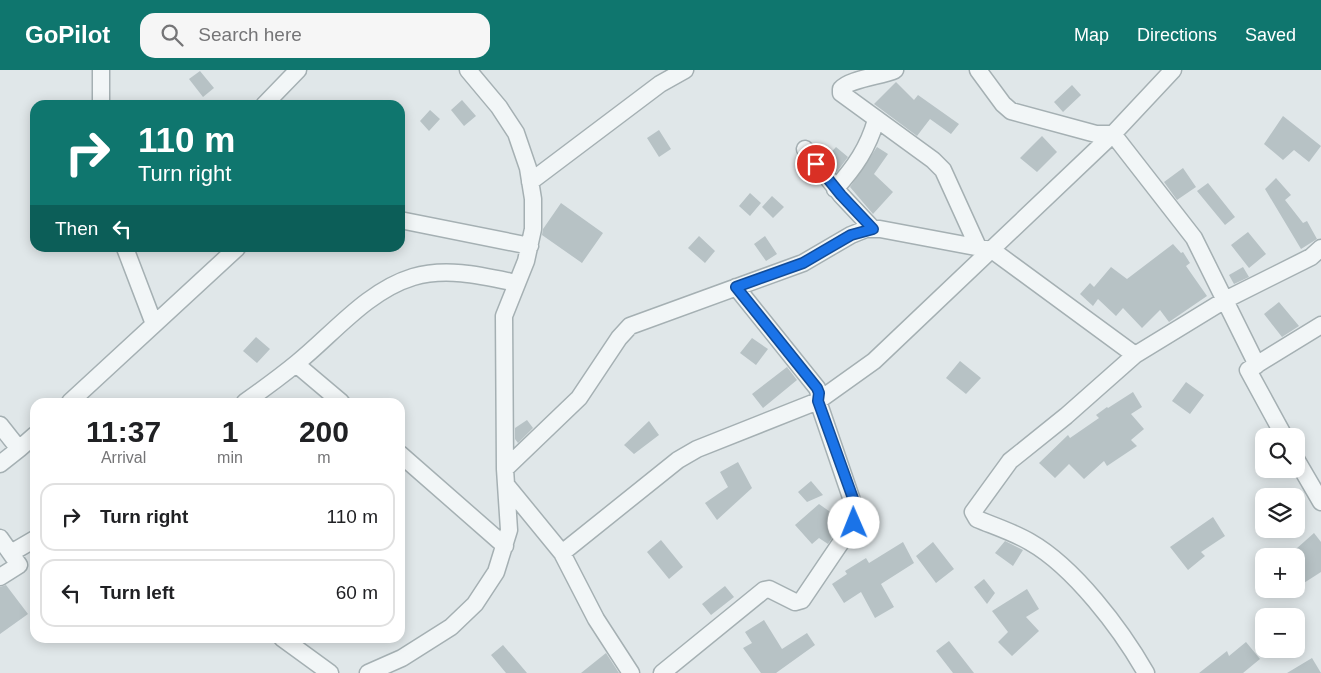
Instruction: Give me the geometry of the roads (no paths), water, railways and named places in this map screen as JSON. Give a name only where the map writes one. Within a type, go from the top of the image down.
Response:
[{"type":"street","points":[[101,70],[101,100]]},
{"type":"street","points":[[269,100],[298,70]]},
{"type":"street","points":[[368,673],[402,658],[451,627],[475,604],[496,572],[509,530],[508,488],[505,469],[504,316],[530,246],[533,230],[533,199],[516,133],[500,107],[468,70]]},
{"type":"street","points":[[530,182],[660,84],[685,70]]},
{"type":"street","points":[[895,70],[847,84],[841,89],[844,96],[933,160],[942,170],[985,249]]},
{"type":"street","points":[[978,70],[1003,104],[1012,110],[1096,134],[1113,134]]},
{"type":"street","points":[[562,554],[678,460],[697,449],[818,401],[874,361],[985,249],[1113,134],[1173,70]]},
{"type":"street","points":[[835,189],[857,164],[865,150],[876,120]]},
{"type":"street","points":[[1113,134],[1194,238],[1257,366]]},
{"type":"street","points":[[805,149],[835,189],[873,229]]},
{"type":"street","points":[[405,221],[530,246]]},
{"type":"street","points":[[505,469],[579,398],[619,338],[630,326],[803,263],[851,235],[873,229],[985,249],[1135,355]]},
{"type":"street","points":[[1146,673],[1133,650],[1099,604],[1052,558],[1030,542],[973,516],[973,512],[1010,461],[1135,355],[1225,300],[1311,257],[1321,248]]},
{"type":"street","points":[[127,252],[154,324]]},
{"type":"street","points":[[74,398],[233,252]]},
{"type":"street","points":[[250,398],[296,364],[359,308],[385,290],[413,277],[441,273],[474,274],[516,283]]},
{"type":"street","points":[[662,673],[764,590],[769,589],[795,602],[802,600],[854,523],[855,504],[818,401],[819,393],[817,388],[736,287]]},
{"type":"street","points":[[1279,428],[1248,373],[1321,325]]},
{"type":"street","points":[[296,364],[336,398]]},
{"type":"street","points":[[0,425],[19,450]]},
{"type":"street","points":[[0,464],[30,440]]},
{"type":"street","points":[[405,458],[504,546]]},
{"type":"street","points":[[1305,474],[1321,502]]},
{"type":"street","points":[[508,488],[562,554],[596,619],[631,673]]},
{"type":"street","points":[[0,538],[19,565],[0,577]]},
{"type":"street","points":[[11,553],[30,542]]},
{"type":"street","points":[[289,643],[330,673]]}]
